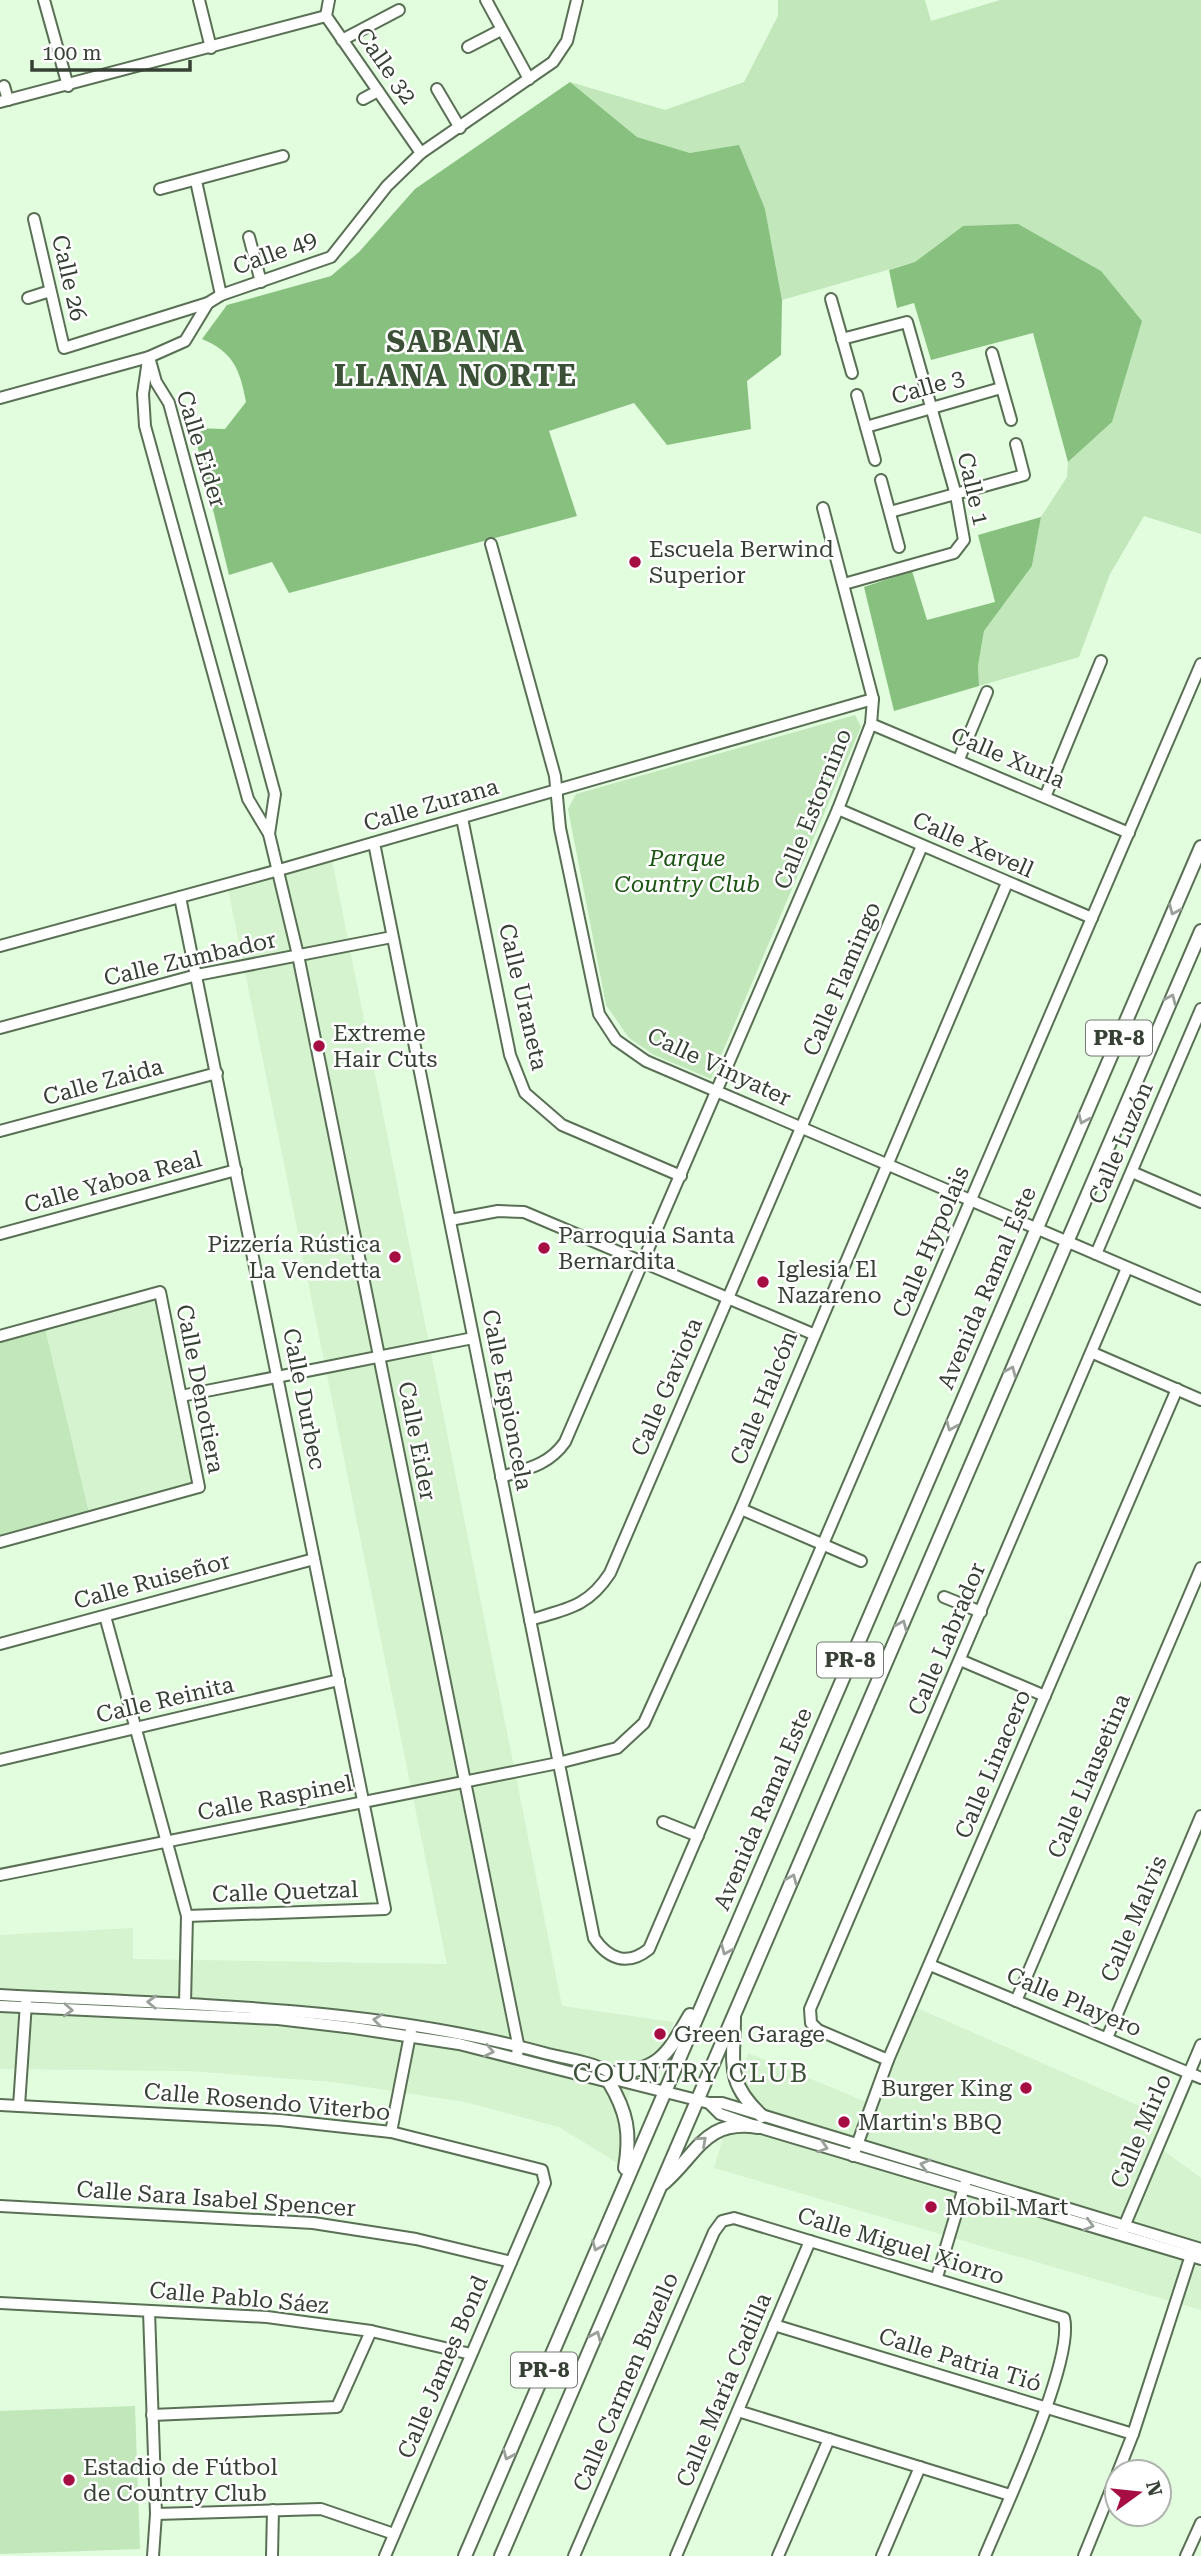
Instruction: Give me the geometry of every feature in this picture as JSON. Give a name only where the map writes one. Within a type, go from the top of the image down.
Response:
[{"type":"main road","name":"Avenida Ramal Este","points":[[465,2556],[1201,847]]},
{"type":"main road","name":"PR-8","points":[[501,2556],[1201,930]]},
{"type":"main road","points":[[624,2184],[628,2123],[613,2078],[641,2071],[657,2063],[707,1993]]},
{"type":"main road","points":[[733,2015],[736,2083],[743,2099],[760,2122]]},
{"type":"main road","points":[[661,2185],[713,2132],[740,2124],[760,2122]]},
{"type":"street","points":[[44,0],[68,86]]},
{"type":"street","points":[[199,0],[211,48]]},
{"type":"street","name":"Calle 32","points":[[329,0],[326,16],[421,153]]},
{"type":"street","points":[[486,0],[528,79]]},
{"type":"street","name":"Calle 49","points":[[0,398],[149,357],[186,341],[208,303],[220,295],[331,257],[387,186],[421,153],[553,62],[567,41],[577,0]]},
{"type":"street","points":[[342,40],[400,10]]},
{"type":"street","points":[[4,86],[4,101],[326,16]]},
{"type":"street","points":[[468,47],[501,30]]},
{"type":"street","points":[[437,89],[460,128]]},
{"type":"street","points":[[363,99],[378,91]]},
{"type":"street","points":[[160,189],[283,156]]},
{"type":"street","points":[[195,181],[220,295]]},
{"type":"street","name":"Calle 26","points":[[34,219],[64,348],[208,303]]},
{"type":"street","points":[[249,237],[261,282]]},
{"type":"street","points":[[28,298],[50,291]]},
{"type":"street","points":[[831,299],[852,373]]},
{"type":"street","name":"Calle 1","points":[[842,339],[907,322],[964,528],[964,540],[954,553],[844,584]]},
{"type":"street","name":"Calle 3","points":[[992,353],[1011,420]]},
{"type":"street","name":"Calle Eider","points":[[149,357],[143,394],[145,426],[248,799],[270,834],[298,955],[518,2044],[517,2057]]},
{"type":"street","name":"Calle Eider","points":[[149,357],[156,382],[169,403],[275,794],[270,834]]},
{"type":"street","name":"Calle 3","points":[[866,426],[1001,388]]},
{"type":"street","name":"Calle 3","points":[[857,394],[875,460]]},
{"type":"street","points":[[890,512],[1024,475],[1016,444]]},
{"type":"street","points":[[881,480],[900,547]]},
{"type":"street","name":"Calle Estornino","points":[[501,1477],[536,1467],[557,1453],[565,1442],[838,808],[871,724],[873,699],[823,508]]},
{"type":"street","name":"Calle Vinyater","points":[[491,544],[555,776],[554,792],[599,1014],[617,1040],[646,1061],[1201,1299]]},
{"type":"street","points":[[1045,797],[1101,661]]},
{"type":"street","name":"Calle Hypolais","points":[[613,1957],[628,1960],[649,1949],[1201,664]]},
{"type":"street","points":[[959,759],[987,692]]},
{"type":"street","name":"Calle Zurana","points":[[0,946],[279,870],[873,699]]},
{"type":"street","name":"Calle Xurla","points":[[871,724],[1129,833]]},
{"type":"street","name":"Calle Xevell","points":[[838,808],[1092,918]]},
{"type":"street","name":"Calle Uraneta","points":[[462,818],[510,1055],[525,1093],[562,1125],[681,1176]]},
{"type":"street","name":"Calle Espioncela","points":[[374,843],[594,1938],[613,1957]]},
{"type":"street","name":"Calle Flamingo","points":[[801,1128],[922,846]]},
{"type":"street","name":"Calle Halcón","points":[[558,1763],[617,1748],[645,1723],[741,1509],[813,1334],[1007,883]]},
{"type":"street","name":"Calle Durbec","points":[[180,897],[385,1909]]},
{"type":"street","name":"Calle Zumbador","points":[[0,1028],[197,975],[392,937]]},
{"type":"street","name":"Calle Luzón","points":[[1096,1254],[1201,1009]]},
{"type":"street","name":"Calle Zaida","points":[[0,1132],[217,1073]]},
{"type":"street","name":"Calle Gaviota","points":[[530,1620],[580,1604],[596,1594],[610,1573],[801,1128]]},
{"type":"street","name":"Calle Yaboa Real","points":[[1,1230],[236,1170]]},
{"type":"street","points":[[1132,1172],[1201,1202]]},
{"type":"street","points":[[450,1220],[498,1211],[524,1212],[813,1334]]},
{"type":"street","name":"Calle Labrador","points":[[888,2060],[814,2026],[810,2009],[1093,1353],[1127,1268]]},
{"type":"street","name":"Calle Denotiera","points":[[0,1336],[160,1292],[199,1488],[0,1542]]},
{"type":"street","points":[[181,1396],[473,1338]]},
{"type":"street","points":[[1093,1353],[1201,1400]]},
{"type":"street","name":"Calle Linacero","points":[[855,2152],[888,2060],[1177,1390]]},
{"type":"street","points":[[741,1509],[861,1561]]},
{"type":"street","name":"Calle Ruiseñor","points":[[0,1644],[314,1559]]},
{"type":"street","name":"Calle Llausetina","points":[[1016,2001],[1201,1568]]},
{"type":"street","points":[[944,1597],[981,1612]]},
{"type":"street","points":[[105,1616],[187,1916],[186,2003]]},
{"type":"street","points":[[960,1660],[1045,1696]]},
{"type":"street","name":"Calle Reinita","points":[[0,1760],[339,1680]]},
{"type":"street","name":"Calle Raspinel","points":[[0,1875],[558,1763]]},
{"type":"street","name":"Calle Malvis","points":[[1107,2038],[1201,1816]]},
{"type":"street","points":[[663,1822],[698,1836]]},
{"type":"street","name":"Calle Quetzal","points":[[187,1916],[385,1909]]},
{"type":"street","name":"Calle Playero","points":[[930,1965],[1201,2078]]},
{"type":"street","points":[[0,1995],[27,2002],[411,2030],[518,2044],[613,2078]]},
{"type":"street","points":[[19,2106],[27,2002]]},
{"type":"street","points":[[0,2006],[27,2002],[186,2003],[300,2010],[411,2030],[696,2098],[709,2103],[720,2114],[760,2122],[1197,2252],[1124,2458]]},
{"type":"street","points":[[391,2132],[411,2030]]},
{"type":"street","name":"Calle Mirlo","points":[[1123,2230],[1201,2045]]},
{"type":"street","name":"Calle Rosendo Viterbo","points":[[0,2105],[280,2120],[391,2132],[542,2170],[545,2183],[540,2195]]},
{"type":"street","points":[[937,2277],[965,2183]]},
{"type":"street","name":"Calle James Bond","points":[[385,2556],[540,2195]]},
{"type":"street","name":"Calle Sara Isabel Spencer","points":[[0,2206],[313,2223],[416,2239],[511,2262]]},
{"type":"street","name":"Calle Miguel Xiorro","points":[[719,2225],[722,2221],[734,2218],[937,2277],[1064,2318],[1066,2326],[1046,2409]]},
{"type":"street","name":"Calle Carmen Buzello","points":[[574,2556],[719,2225]]},
{"type":"street","name":"Calle María Cadilla","points":[[676,2556],[810,2241]]},
{"type":"street","name":"Calle Pablo Sáez","points":[[0,2303],[267,2317],[371,2331],[471,2354]]},
{"type":"street","points":[[149,2311],[156,2514],[153,2556]]},
{"type":"street","name":"Calle Patria Tió","points":[[774,2325],[1133,2434]]},
{"type":"street","points":[[152,2414],[337,2407],[371,2331]]},
{"type":"street","points":[[985,2556],[1046,2409]]},
{"type":"street","points":[[738,2411],[1010,2495]]},
{"type":"street","points":[[778,2556],[829,2439]]},
{"type":"street","points":[[882,2556],[920,2467]]},
{"type":"street","points":[[272,2556],[273,2510]]},
{"type":"street","points":[[156,2514],[321,2510],[394,2534]]},
{"type":"street","points":[[1084,2556],[1103,2510]]},
{"type":"street","points":[[1186,2556],[1201,2523]]},
{"type":"shaded area","points":[[331,855],[562,2006],[673,2022],[669,2050],[631,2091],[625,2109],[624,2167],[559,2127],[465,2102],[333,2082],[190,2071],[0,2069],[0,1935],[133,1928],[133,1959],[447,1964],[227,884]]},
{"type":"shaded area","points":[[160,1292],[199,1487],[90,1517],[44,1324]]},
{"type":"shaded area","points":[[915,2007],[1167,2118],[1156,2145],[1201,2178],[1201,2310],[714,2168],[748,2053],[876,2106]]},
{"type":"green space","points":[[778,0],[925,0],[931,21],[1000,0],[1201,0],[1201,534],[1144,516],[1110,574],[1079,657],[979,686],[978,666],[984,631],[1032,566],[1041,517],[1067,477],[1068,462],[1112,422],[963,226],[915,262],[782,300],[765,209],[690,153],[637,137],[570,82],[665,110],[744,82],[778,16]]},
{"type":"green space","points":[[570,82],[637,137],[690,153],[739,145],[765,209],[782,300],[781,355],[747,381],[751,429],[667,445],[634,403],[549,431],[577,516],[289,593],[272,562],[229,575],[193,428],[225,429],[246,402],[238,371],[233,363],[221,350],[202,339],[227,305],[331,276],[359,252],[415,189]]},
{"type":"green space","points":[[1018,224],[1101,271],[1142,321],[1112,422],[1068,462],[1033,333],[931,360],[914,303],[897,308],[889,270],[915,262],[963,226]]},
{"type":"green space","points":[[1041,517],[1032,566],[984,631],[978,666],[979,686],[894,711],[864,587],[912,571],[927,620],[995,602],[978,535]]},
{"type":"green space","name":"Parque Country Club","points":[[855,715],[861,727],[711,1079],[654,1055],[629,1038],[606,1005],[568,809],[576,794]]},
{"type":"green space","points":[[44,1324],[90,1517],[0,1542],[0,1336]]},
{"type":"green space","name":"Estadio de Fútbol de Country Club","points":[[135,2406],[140,2549],[0,2554],[0,2411]]},
{"type":"place","name":"Escuela Berwind Superior","points":[[635,562]]},
{"type":"place","name":"Extreme Hair Cuts","points":[[319,1046]]},
{"type":"place","name":"Parroquia Santa Bernardita","points":[[544,1248]]},
{"type":"place","name":"Pizzería Rústica La Vendetta","points":[[395,1257]]},
{"type":"place","name":"Iglesia El Nazareno","points":[[763,1282]]},
{"type":"place","name":"Green Garage","points":[[660,2034]]},
{"type":"place","name":"Burger King","points":[[1026,2088]]},
{"type":"place","name":"Martin's BBQ","points":[[844,2122]]},
{"type":"place","name":"Mobil Mart","points":[[931,2207]]},
{"type":"place","name":"Estadio de Fútbol de Country Club","points":[[69,2480]]},
{"type":"district","name":"SABANA LLANA NORTE","points":[[456,358]]},
{"type":"district","name":"COUNTRY CLUB","points":[[691,2073]]}]
